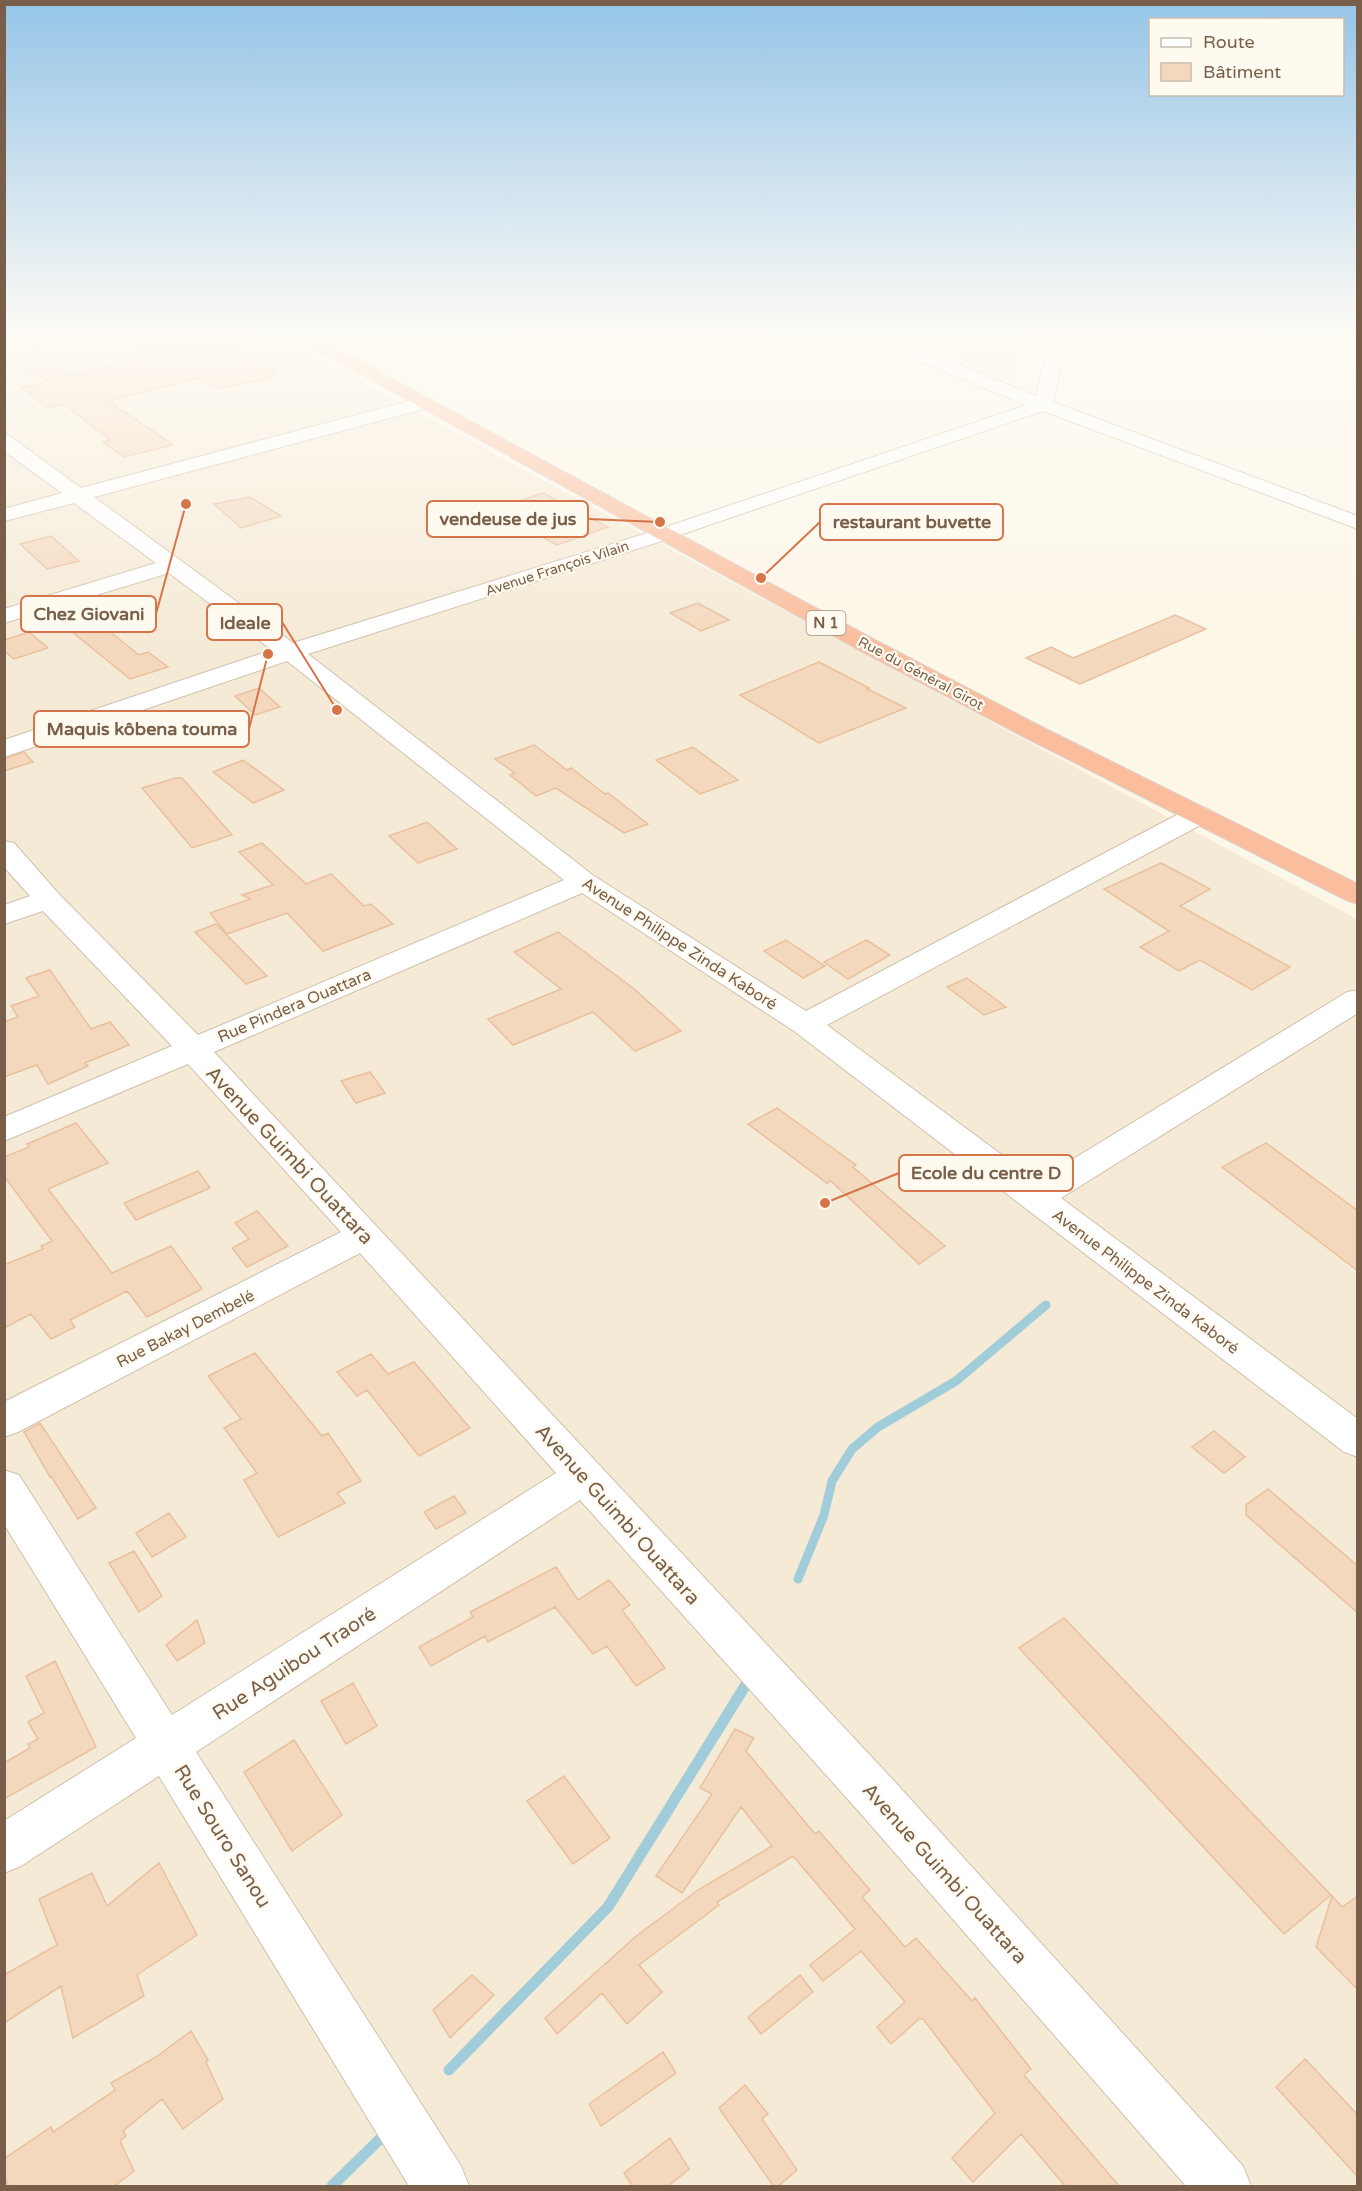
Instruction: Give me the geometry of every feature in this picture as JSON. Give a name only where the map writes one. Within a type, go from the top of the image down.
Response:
[{"type":"highway","name":"Rue du Général Girot","points":[[490,439],[869,646],[1033,732],[1358,895]]},
{"type":"street","points":[[4,515],[290,439]]},
{"type":"street","name":"Avenue François Vilain","points":[[4,749],[290,652],[664,534],[942,439]]},
{"type":"street","points":[[1135,439],[1358,522]]},
{"type":"street","name":"Avenue Philippe Zinda Kaboré","points":[[4,441],[81,496],[170,566],[290,652],[584,882],[805,1024],[1358,1441]]},
{"type":"street","points":[[4,615],[170,566]]},
{"type":"street","points":[[805,1024],[1198,815]]},
{"type":"street","name":"Avenue Guimbi Ouattara","points":[[4,849],[365,1235],[878,1798],[1223,2187]]},
{"type":"street","name":"Rue Pindera Ouattara","points":[[4,1130],[584,882]]},
{"type":"street","points":[[4,915],[48,898]]},
{"type":"street","points":[[1035,1198],[1358,999]]},
{"type":"street","name":"Rue Bakay Dembelé","points":[[4,1421],[365,1235]]},
{"type":"street","name":"Rue Aguibou Traoré","points":[[4,1849],[584,1476]]},
{"type":"street","name":"Rue Souro Sanou","points":[[4,1487],[441,2187]]},
{"type":"shaded area","points":[[5,439],[467,439],[1357,919],[1357,2186],[5,2186]]},
{"type":"building","points":[[165,439],[173,445],[124,457],[103,442]]},
{"type":"building","points":[[543,493],[608,527],[557,545],[492,510]]},
{"type":"building","points":[[250,497],[281,516],[241,528],[214,504]]},
{"type":"building","points":[[51,536],[79,561],[47,569],[20,544]]},
{"type":"building","points":[[698,603],[729,620],[701,631],[670,613]]},
{"type":"building","points":[[1175,615],[1206,629],[1080,684],[1026,658],[1051,647],[1073,658]]},
{"type":"building","points":[[98,622],[139,655],[148,652],[168,667],[130,679],[71,631]]},
{"type":"building","points":[[29,632],[48,648],[14,659],[4,651],[4,640]]},
{"type":"building","points":[[819,662],[906,708],[819,743],[740,695]]},
{"type":"building","points":[[259,688],[280,707],[255,715],[235,696]]},
{"type":"building","points":[[534,745],[567,770],[571,768],[605,794],[608,793],[648,824],[624,833],[556,788],[536,796],[510,775],[515,773],[495,759]]},
{"type":"building","points":[[693,747],[738,780],[700,794],[656,760]]},
{"type":"building","points":[[24,752],[33,762],[4,771],[4,759]]},
{"type":"building","points":[[243,760],[284,790],[253,803],[213,772]]},
{"type":"building","points":[[182,778],[232,835],[192,848],[142,788]]},
{"type":"building","points":[[427,822],[457,849],[418,863],[389,836]]},
{"type":"building","points":[[262,843],[306,884],[331,874],[364,906],[371,904],[393,924],[323,951],[287,913],[227,934],[210,913],[250,899],[242,895],[273,885],[239,852]]},
{"type":"building","points":[[1161,863],[1210,889],[1180,906],[1290,967],[1252,990],[1200,960],[1179,971],[1140,947],[1169,931],[1104,889]]},
{"type":"building","points":[[216,924],[267,976],[246,984],[195,932]]},
{"type":"building","points":[[558,932],[633,988],[681,1031],[635,1051],[593,1012],[513,1045],[488,1019],[561,989],[514,952]]},
{"type":"building","points":[[786,940],[825,966],[803,978],[764,951]]},
{"type":"building","points":[[866,940],[890,955],[848,979],[824,962]]},
{"type":"building","points":[[50,970],[91,1029],[110,1022],[129,1045],[85,1063],[88,1066],[48,1084],[37,1065],[4,1077],[4,1022],[18,1017],[11,1006],[39,996],[26,978]]},
{"type":"building","points":[[967,978],[1006,1007],[984,1015],[947,987]]},
{"type":"building","points":[[370,1072],[385,1093],[356,1103],[341,1081]]},
{"type":"building","points":[[777,1108],[856,1165],[853,1167],[945,1246],[919,1264],[831,1181],[827,1183],[748,1124]]},
{"type":"building","points":[[76,1123],[108,1163],[48,1189],[112,1273],[171,1246],[202,1289],[147,1317],[127,1291],[70,1320],[75,1327],[51,1339],[31,1314],[4,1328],[4,1265],[43,1249],[41,1246],[52,1241],[4,1176],[4,1157],[29,1147],[27,1144]]},
{"type":"building","points":[[1266,1143],[1358,1211],[1358,1271],[1222,1167]]},
{"type":"building","points":[[198,1171],[210,1188],[136,1220],[124,1203]]},
{"type":"building","points":[[257,1211],[288,1246],[247,1267],[232,1248],[249,1239],[235,1223]]},
{"type":"building","points":[[255,1353],[322,1436],[328,1433],[361,1481],[337,1493],[345,1503],[278,1537],[244,1480],[257,1473],[224,1428],[241,1419],[208,1376]]},
{"type":"building","points":[[371,1354],[388,1374],[414,1362],[470,1428],[419,1456],[367,1390],[357,1396],[337,1372]]},
{"type":"building","points":[[40,1423],[96,1508],[78,1519],[24,1432]]},
{"type":"building","points":[[1214,1431],[1245,1457],[1224,1473],[1192,1447]]},
{"type":"building","points":[[1268,1489],[1358,1566],[1358,1613],[1246,1515],[1246,1505]]},
{"type":"building","points":[[454,1496],[466,1513],[436,1529],[424,1512]]},
{"type":"building","points":[[169,1513],[186,1537],[152,1557],[136,1533]]},
{"type":"building","points":[[134,1551],[162,1596],[139,1612],[109,1563]]},
{"type":"building","points":[[556,1567],[578,1600],[609,1580],[630,1605],[622,1610],[665,1668],[636,1686],[607,1646],[593,1654],[555,1607],[488,1642],[485,1636],[431,1666],[419,1647],[473,1617],[470,1612]]},
{"type":"building","points":[[1064,1618],[1331,1895],[1284,1934],[1019,1648]]},
{"type":"building","points":[[197,1620],[205,1643],[177,1661],[166,1645]]},
{"type":"building","points":[[55,1661],[96,1747],[4,1799],[4,1763],[30,1748],[28,1744],[38,1739],[28,1722],[44,1713],[26,1676]]},
{"type":"building","points":[[353,1683],[377,1726],[346,1744],[321,1701]]},
{"type":"building","points":[[735,1729],[754,1738],[746,1751],[815,1834],[819,1831],[870,1890],[862,1897],[905,1947],[916,1938],[972,2001],[975,1998],[1031,2069],[1024,2075],[1120,2187],[1066,2187],[1021,2134],[973,2182],[952,2158],[995,2113],[923,2019],[919,2019],[891,2044],[877,2027],[905,2002],[861,1951],[823,1981],[810,1965],[855,1929],[793,1856],[717,1902],[719,1905],[639,1965],[662,1992],[627,2024],[602,1993],[557,2034],[545,2018],[635,1937],[698,1890],[772,1846],[741,1807],[682,1893],[656,1876],[712,1794],[700,1788]]},
{"type":"building","points":[[294,1740],[342,1815],[292,1851],[244,1772]]},
{"type":"building","points":[[564,1776],[610,1838],[573,1864],[527,1801]]},
{"type":"building","points":[[159,1863],[197,1935],[137,1975],[144,1996],[73,2038],[61,1986],[4,2023],[4,1975],[57,1945],[39,1899],[92,1873],[107,1906]]},
{"type":"building","points":[[1332,1896],[1342,1907],[1358,1896],[1358,1990],[1316,1947]]},
{"type":"building","points":[[472,1975],[494,1995],[450,2038],[433,2010]]},
{"type":"building","points":[[800,1975],[813,1992],[761,2034],[748,2017]]},
{"type":"building","points":[[191,2031],[208,2060],[206,2062],[223,2099],[183,2129],[162,2099],[123,2131],[126,2136],[120,2141],[134,2171],[113,2187],[9,2187],[4,2176],[4,2159],[51,2127],[53,2132],[115,2090],[111,2083],[156,2057]]},
{"type":"building","points":[[663,2052],[676,2073],[601,2126],[589,2104]]},
{"type":"building","points":[[1305,2059],[1358,2115],[1358,2177],[1276,2087]]},
{"type":"building","points":[[745,2085],[768,2114],[762,2119],[797,2170],[777,2187],[774,2187],[719,2108]]},
{"type":"building","points":[[670,2138],[689,2169],[667,2187],[633,2187],[624,2173]]},
{"type":"waterway","points":[[798,1579],[824,1515],[832,1481],[852,1449],[878,1427],[956,1381],[1046,1305]]},
{"type":"waterway","points":[[449,2070],[608,1907],[750,1678]]},
{"type":"waterway","points":[[332,2186],[381,2138]]},
{"type":"place","name":"Chez Giovani","points":[[186,504]]},
{"type":"place","name":"vendeuse de jus","points":[[660,522]]},
{"type":"place","name":"restaurant buvette","points":[[761,578]]},
{"type":"place","name":"Maquis kôbena touma","points":[[268,654]]},
{"type":"place","name":"Ideale","points":[[337,710]]},
{"type":"place","name":"Ecole du centre D","points":[[825,1203]]}]
